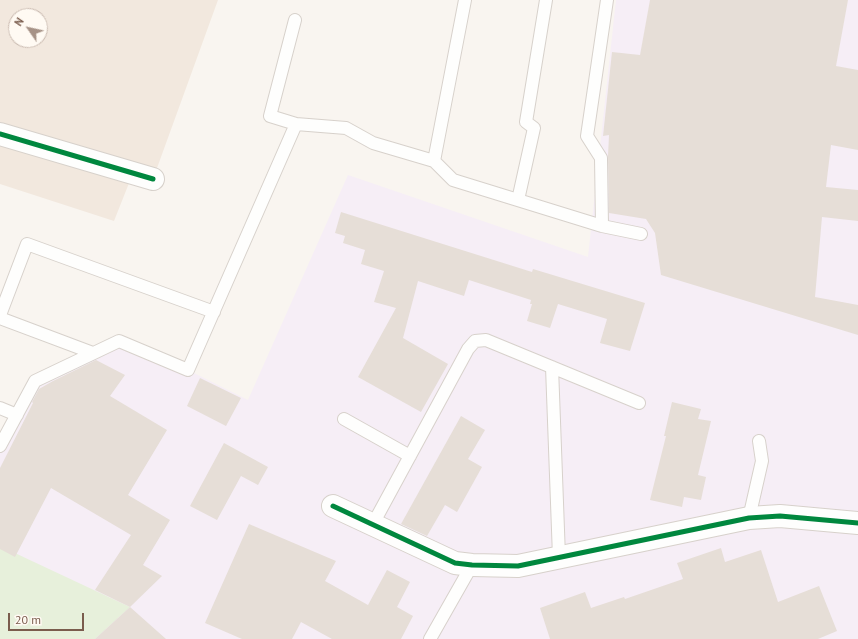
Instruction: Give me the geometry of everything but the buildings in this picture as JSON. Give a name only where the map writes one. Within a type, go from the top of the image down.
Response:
[{"type":"street","points":[[0,134],[153,179]]},
{"type":"street","points":[[333,506],[455,563],[472,565],[518,566],[749,518],[780,516],[858,523]]},
{"type":"lane","points":[[434,161],[465,0]]},
{"type":"lane","points":[[518,200],[534,128],[526,122],[546,0]]},
{"type":"lane","points":[[602,226],[601,158],[587,136],[607,0]]},
{"type":"lane","points":[[295,20],[270,116],[296,124],[346,128],[373,143],[434,161],[452,180],[602,226],[642,234]]},
{"type":"lane","points":[[0,446],[35,381],[119,341],[188,370],[296,124]]},
{"type":"lane","points":[[0,315],[27,244],[214,312]]},
{"type":"lane","points":[[0,318],[93,353]]},
{"type":"lane","points":[[373,524],[468,349],[475,342],[486,340],[639,403]]},
{"type":"lane","points":[[552,367],[559,557]]},
{"type":"lane","points":[[0,408],[17,415]]},
{"type":"lane","points":[[344,419],[410,456]]},
{"type":"lane","points":[[749,518],[762,461],[759,441]]},
{"type":"lane","points":[[430,639],[472,565]]},
{"type":"shaded area","points":[[0,0],[218,0],[153,179],[133,173],[114,221],[0,184]]},
{"type":"shaded area","points":[[616,0],[858,0],[858,639],[0,639],[0,446],[35,381],[119,341],[188,370],[248,400],[348,175],[588,257]]},
{"type":"green space","points":[[0,546],[130,607],[95,639],[0,639]]},
{"type":"cycle path","points":[[0,134],[153,179]]},
{"type":"cycle path","points":[[333,506],[455,563],[472,565],[518,566],[749,518],[780,516],[858,523]]}]
